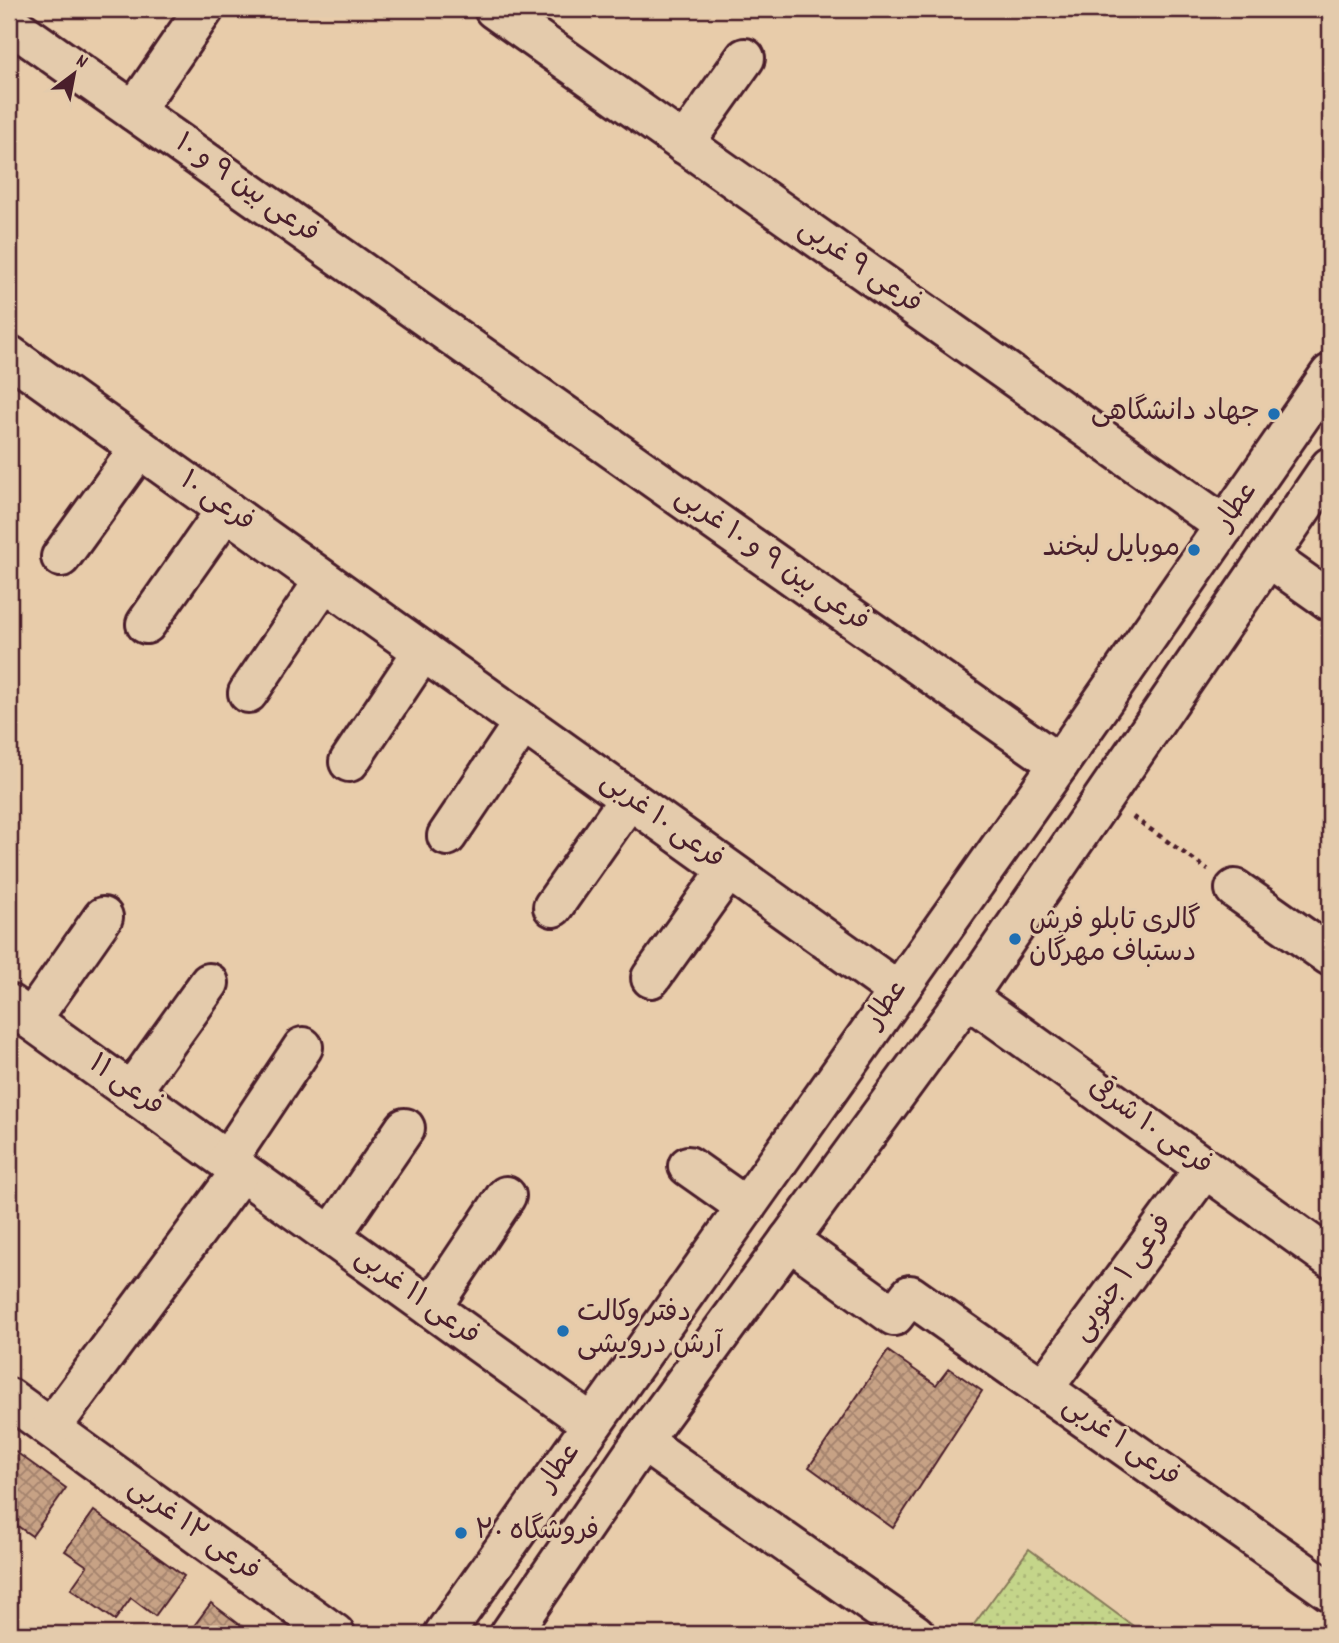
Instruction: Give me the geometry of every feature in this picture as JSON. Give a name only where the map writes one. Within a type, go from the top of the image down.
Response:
[{"type":"street","points":[[134,111],[204,9]]},
{"type":"street","name":"فرعی ۹ غربی","points":[[494,9],[1225,526]]},
{"type":"street","name":"فرعی بین ۹ و ۱۰","points":[[9,23],[484,358]]},
{"type":"street","points":[[684,144],[745,58]]},
{"type":"street","name":"فرعی ۱۰","points":[[9,355],[423,651]]},
{"type":"street","name":"فرعی بین ۹ و ۱۰ غربی","points":[[484,358],[1059,764]]},
{"type":"street","name":"عطار","points":[[444,1634],[1059,764],[1330,374]]},
{"type":"street","points":[[61,557],[139,449]]},
{"type":"street","name":"عطار","points":[[510,1634],[642,1441],[967,997],[1106,798],[1330,467]]},
{"type":"street","points":[[146,624],[226,510]]},
{"type":"street","points":[[1268,557],[1330,601]]},
{"type":"street","points":[[248,693],[324,581]]},
{"type":"street","points":[[349,762],[423,651]]},
{"type":"street","name":"فرعی ۱۰ غربی","points":[[423,651],[898,991]]},
{"type":"street","points":[[447,836],[523,723]]},
{"type":"street","points":[[553,907],[629,799]]},
{"type":"street","points":[[651,978],[728,870]]},
{"type":"street","points":[[1235,889],[1330,956]]},
{"type":"street","points":[[20,1012],[103,917]]},
{"type":"street","points":[[131,1092],[209,983]]},
{"type":"street","name":"فرعی ۱۰ شرقی","points":[[967,997],[1330,1258]]},
{"type":"street","name":"فرعی ۱۱","points":[[20,1012],[234,1166]]},
{"type":"street","points":[[51,1429],[142,1305],[234,1166],[303,1047]]},
{"type":"street","points":[[331,1236],[405,1128]]},
{"type":"street","name":"فرعی ۱۱ غربی","points":[[234,1166],[592,1424]]},
{"type":"street","points":[[688,1167],[746,1207]]},
{"type":"street","name":"فرعی ۱ جنوبی","points":[[1043,1389],[1205,1168]]},
{"type":"street","points":[[431,1308],[506,1196]]},
{"type":"street","name":"فرعی ۱ غربی","points":[[789,1240],[894,1316],[910,1295],[1330,1591]]},
{"type":"street","name":"فرعی ۱۲ غربی","points":[[9,1398],[335,1634]]},
{"type":"street","points":[[642,1441],[901,1630]]},
{"type":"path","points":[[1106,798],[1235,889]]},
{"type":"green space","points":[[1029,1549],[1144,1634],[967,1634]]},
{"type":"building","points":[[888,1351],[936,1385],[949,1368],[982,1391],[893,1528],[809,1467]]},
{"type":"building","points":[[9,1447],[66,1488],[32,1536],[9,1520]]},
{"type":"building","points":[[94,1511],[184,1576],[155,1616],[131,1598],[115,1620],[71,1589],[87,1566],[65,1551]]},
{"type":"building","points":[[211,1603],[252,1634],[188,1634]]},
{"type":"place","name":"جهاد دانشگاهی","points":[[1274,414]]},
{"type":"place","name":"موبایل لبخند","points":[[1194,550]]},
{"type":"place","name":"گالری تابلو فرش دستباف مهرگان","points":[[1015,939]]},
{"type":"place","name":"دفتر وکالت آرش درویشی","points":[[563,1331]]},
{"type":"place","name":"فروشگاه ۲۰","points":[[461,1533]]}]
